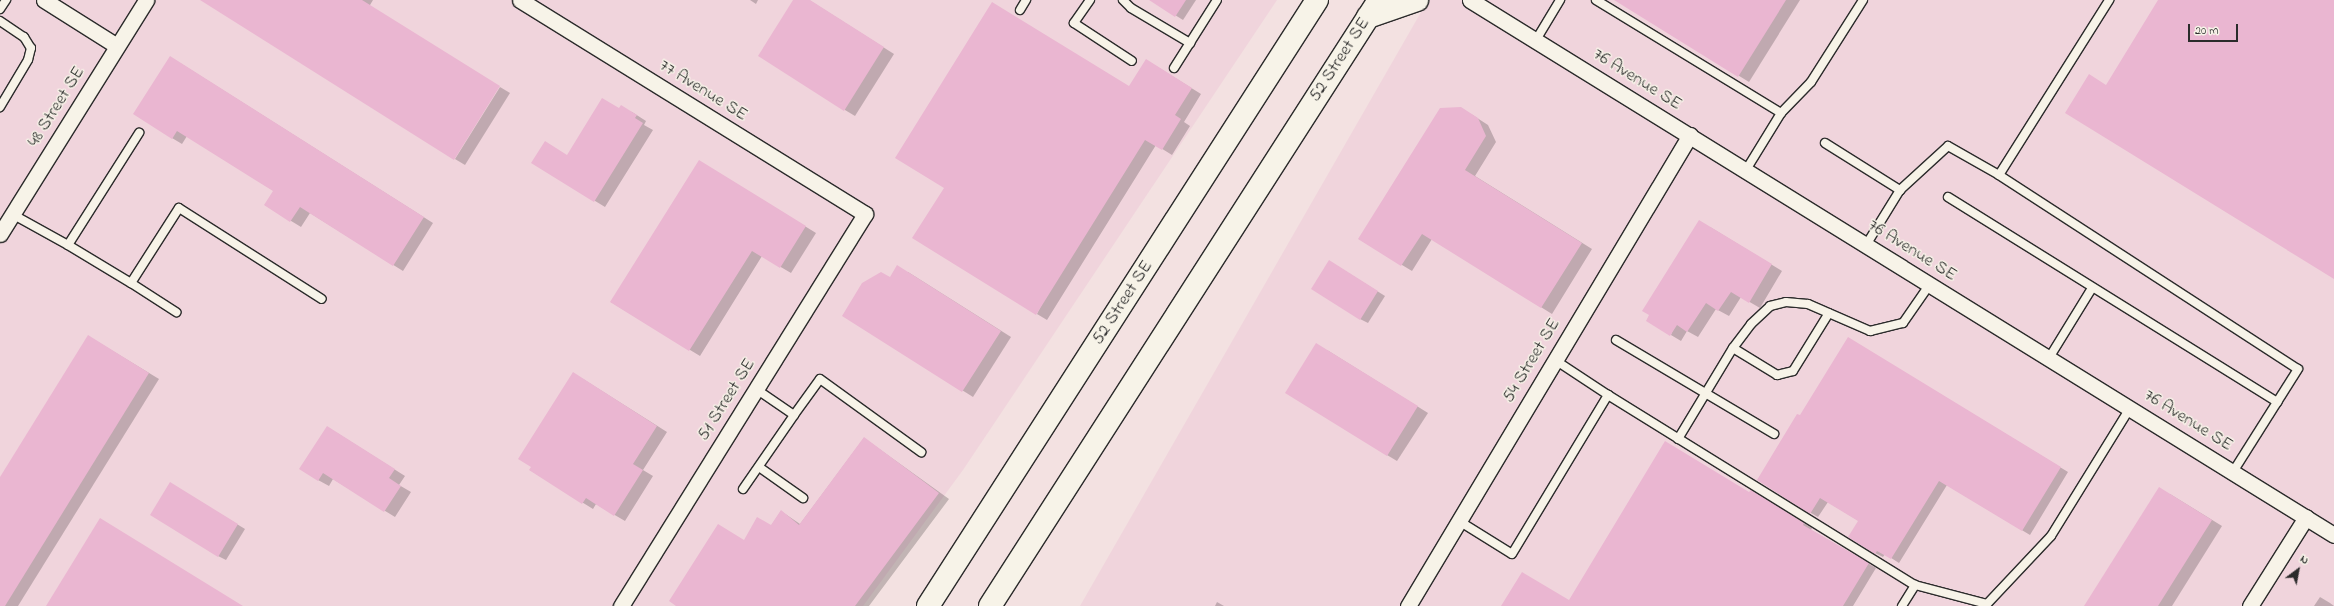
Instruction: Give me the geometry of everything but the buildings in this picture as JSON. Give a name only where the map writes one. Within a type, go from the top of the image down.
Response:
[{"type":"main road","name":"52 Street SE","points":[[928,606],[1318,0]]},
{"type":"main road","points":[[1373,8],[1416,0]]},
{"type":"main road","name":"52 Street SE","points":[[990,606],[1373,8]]},
{"type":"street","points":[[44,0],[117,46]]},
{"type":"street","name":"48 Street SE","points":[[0,234],[146,0]]},
{"type":"street","name":"77 Avenue SE","points":[[520,0],[865,214]]},
{"type":"street","name":"76 Avenue SE","points":[[1470,0],[2334,535]]},
{"type":"street","name":"54 Street SE","points":[[1408,606],[1690,135]]},
{"type":"street","name":"51 Street SE","points":[[621,606],[865,214]]},
{"type":"street","points":[[2250,606],[2306,517]]},
{"type":"lane","points":[[0,9],[6,0]]},
{"type":"lane","points":[[1020,10],[1026,0]]},
{"type":"lane","points":[[1090,0],[1074,23],[1132,61]]},
{"type":"lane","points":[[1123,0],[1130,8],[1190,43]]},
{"type":"lane","points":[[1174,68],[1216,0]]},
{"type":"lane","points":[[1536,40],[1560,0]]},
{"type":"lane","points":[[1596,0],[1781,114]]},
{"type":"lane","points":[[1746,170],[1781,114],[1811,82],[1863,0]]},
{"type":"lane","points":[[1999,176],[2109,0]]},
{"type":"lane","points":[[0,21],[24,37],[31,48],[28,60],[0,107]]},
{"type":"lane","points":[[68,245],[139,133]]},
{"type":"lane","points":[[1825,143],[1900,190]]},
{"type":"lane","points":[[1866,245],[1900,190],[1948,146],[1999,176],[2298,369],[2233,472]]},
{"type":"lane","points":[[1948,197],[2277,402]]},
{"type":"lane","points":[[131,283],[179,208],[322,299]]},
{"type":"lane","points":[[12,214],[68,245],[176,312]]},
{"type":"lane","points":[[1678,439],[1734,348],[1751,324],[1770,306],[1786,302],[1808,304],[1870,331],[1903,323],[1930,284]]},
{"type":"lane","points":[[2049,358],[2092,288]]},
{"type":"lane","points":[[1734,348],[1777,374],[1793,371],[1829,313]]},
{"type":"lane","points":[[1616,340],[1774,434]]},
{"type":"lane","points":[[1555,360],[1678,439],[1915,585],[1987,604],[2050,536],[2130,408]]},
{"type":"lane","points":[[744,489],[820,379],[921,452]]},
{"type":"lane","points":[[756,389],[794,415]]},
{"type":"lane","points":[[1459,521],[1512,554],[1608,395]]},
{"type":"lane","points":[[759,467],[803,498]]},
{"type":"lane","points":[[1902,606],[1915,585]]},
{"type":"shaded area","points":[[0,0],[1277,0],[963,470],[863,606],[0,606]]},
{"type":"shaded area","points":[[1428,0],[2334,0],[2334,606],[1080,606]]}]
